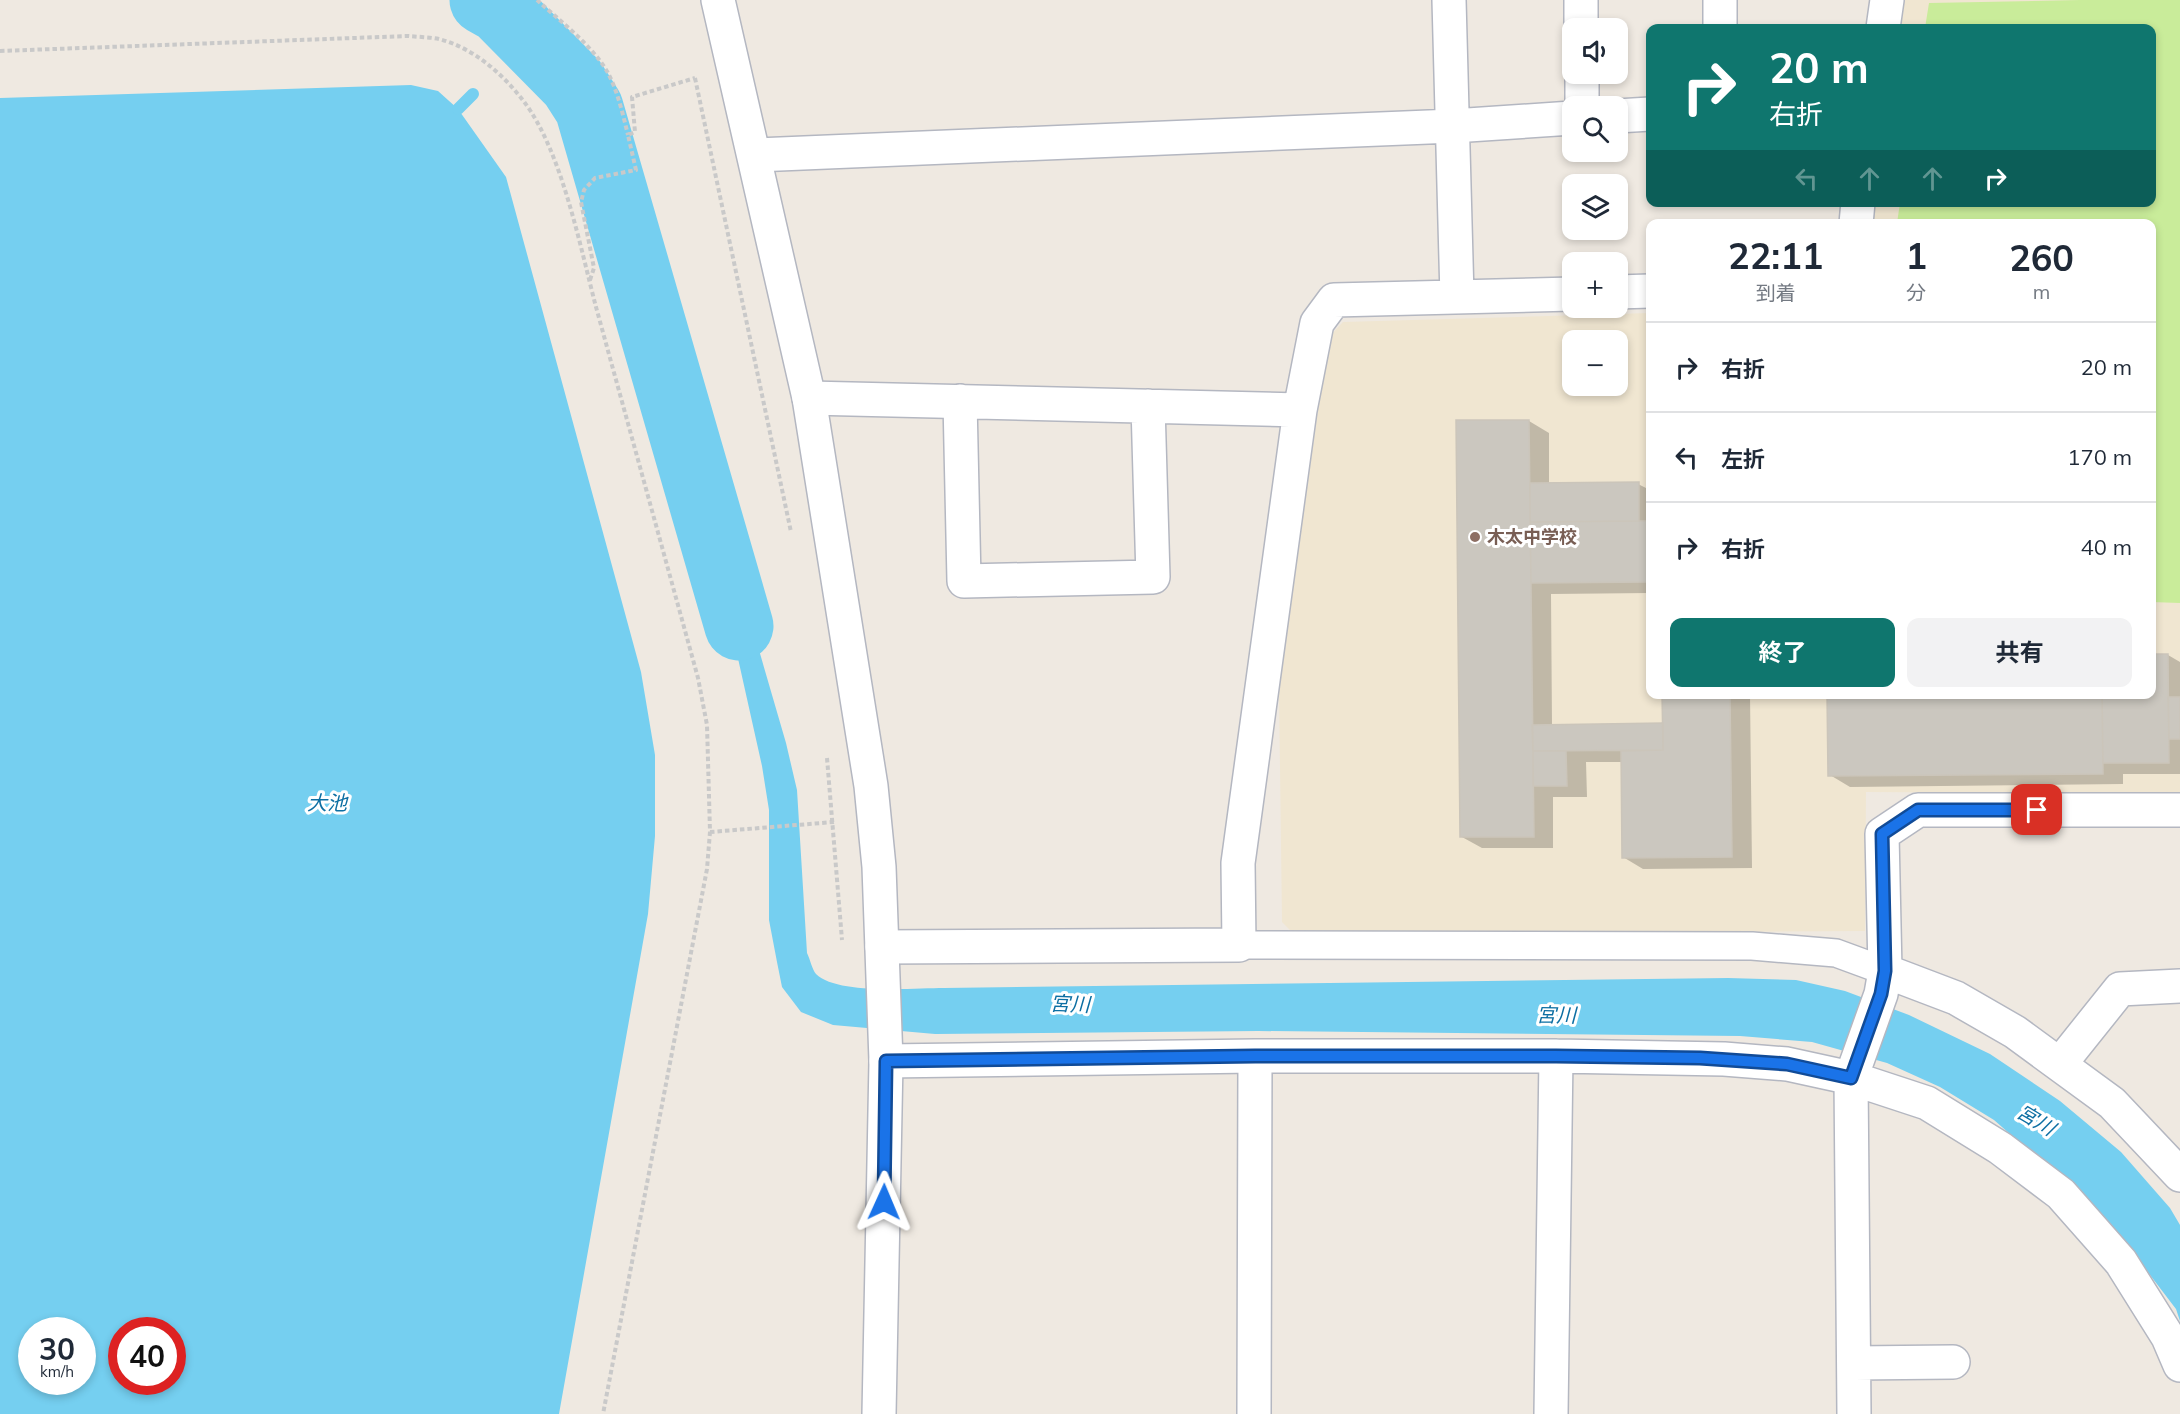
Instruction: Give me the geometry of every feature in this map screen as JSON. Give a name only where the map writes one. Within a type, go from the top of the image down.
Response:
[{"type":"street","points":[[718,0],[810,398],[871,786],[879,867],[886,1052],[879,1414]]},
{"type":"street","points":[[1449,0],[1457,297]]},
{"type":"street","points":[[1581,0],[1581,18]]},
{"type":"street","points":[[1720,0],[1720,24]]},
{"type":"street","points":[[1884,24],[1887,0]]},
{"type":"street","points":[[1628,115],[1646,114]]},
{"type":"street","points":[[755,155],[1453,126],[1562,119]]},
{"type":"street","points":[[1628,292],[1646,291]]},
{"type":"street","points":[[1239,945],[1238,863],[1300,410],[1317,323],[1334,300],[1562,294]]},
{"type":"street","points":[[810,398],[1300,410]]},
{"type":"street","points":[[960,401],[964,581],[1153,577],[1148,406]]},
{"type":"street","points":[[1854,1414],[1853,1071],[1883,983],[1882,834],[1918,810],[2180,810]]},
{"type":"street","points":[[882,956],[1239,945],[1752,946],[1836,953],[1883,983],[1956,998],[2015,1032],[2112,1103],[2180,1175]]},
{"type":"street","points":[[2060,1064],[2120,989],[2180,986]]},
{"type":"street","points":[[886,1052],[1724,1059],[1853,1071],[1927,1103],[2000,1148],[2061,1194],[2121,1262],[2169,1337],[2180,1365]]},
{"type":"street","points":[[1254,1414],[1255,1056]]},
{"type":"street","points":[[1551,1414],[1556,1056]]},
{"type":"street","points":[[1854,1363],[1953,1362]]},
{"type":"path","points":[[537,0],[593,53],[608,73],[621,106],[636,170],[595,178],[584,190],[581,202],[594,268],[589,281]]},
{"type":"path","points":[[0,51],[408,36],[440,39],[469,52],[504,76],[526,105],[546,141],[560,175],[698,678],[707,725],[710,832],[706,869],[603,1414]]},
{"type":"path","points":[[693,67],[792,542]]},
{"type":"path","points":[[628,135],[635,132],[632,97],[695,78]]},
{"type":"path","points":[[826,751],[834,822],[842,940]]},
{"type":"path","points":[[710,832],[834,822]]},
{"type":"shaded area","name":"木太中学校","points":[[1901,0],[2180,0],[2180,794],[1866,792],[1865,931],[1295,935],[1282,922],[1279,689],[1328,338],[1343,322],[1562,316],[1562,318],[1628,318],[1628,314],[1646,313],[1646,699],[2156,699],[2156,219],[1872,219],[1874,207],[2156,207],[2156,24],[1898,24]]},
{"type":"green space","points":[[2180,0],[2180,603],[2156,602],[2156,219],[1898,219],[1899,207],[2156,207],[2156,24],[1926,24],[1929,3]]},
{"type":"water","name":"大池","points":[[411,85],[438,91],[458,109],[506,177],[641,672],[655,755],[655,836],[648,914],[559,1414],[0,1414],[0,98]]},
{"type":"water","name":"宮川","points":[[725,533],[786,743],[797,790],[807,953],[816,974],[826,981],[858,988],[896,989],[1728,978],[1796,980],[1845,991],[1909,1015],[1990,1054],[2060,1101],[2121,1152],[2170,1208],[2180,1225],[2180,1321],[2176,1309],[2121,1237],[2057,1175],[1994,1120],[1940,1087],[1887,1063],[1812,1042],[1740,1036],[1258,1031],[935,1034],[833,1025],[801,1012],[782,987],[769,920],[769,810],[762,766],[737,654],[703,538]]},
{"type":"building","points":[[1456,420],[1529,420],[1534,837],[1460,837]]},
{"type":"building","points":[[1639,482],[1639,521],[1530,522],[1530,483]]},
{"type":"building","points":[[1646,521],[1646,582],[1531,583],[1530,522]]},
{"type":"building","points":[[2156,654],[2168,654],[2169,763],[2103,763],[2102,699],[2156,699]]},
{"type":"building","points":[[2168,697],[2180,697],[2180,739],[2169,739]]},
{"type":"building","points":[[1662,699],[1730,699],[1732,857],[1622,858],[1621,751],[1663,750]]},
{"type":"building","points":[[1827,699],[2102,699],[2103,774],[1828,776]]},
{"type":"building","points":[[1663,723],[1663,750],[1533,751],[1532,725]]},
{"type":"building","points":[[1533,751],[1566,751],[1567,786],[1533,786]]},
{"type":"waterway","points":[[484,0],[500,9],[573,83],[589,108],[739,626]]},
{"type":"waterway","points":[[511,52],[526,36]]},
{"type":"waterway","points":[[458,109],[473,94]]},
{"type":"place","name":"木太中学校","points":[[1475,537]]},
{"type":"route","points":[[884,1202],[886,1061],[1255,1056],[1700,1058],[1787,1064],[1851,1078],[1881,994],[1885,971],[1882,834],[1918,810],[2037,810]]}]
